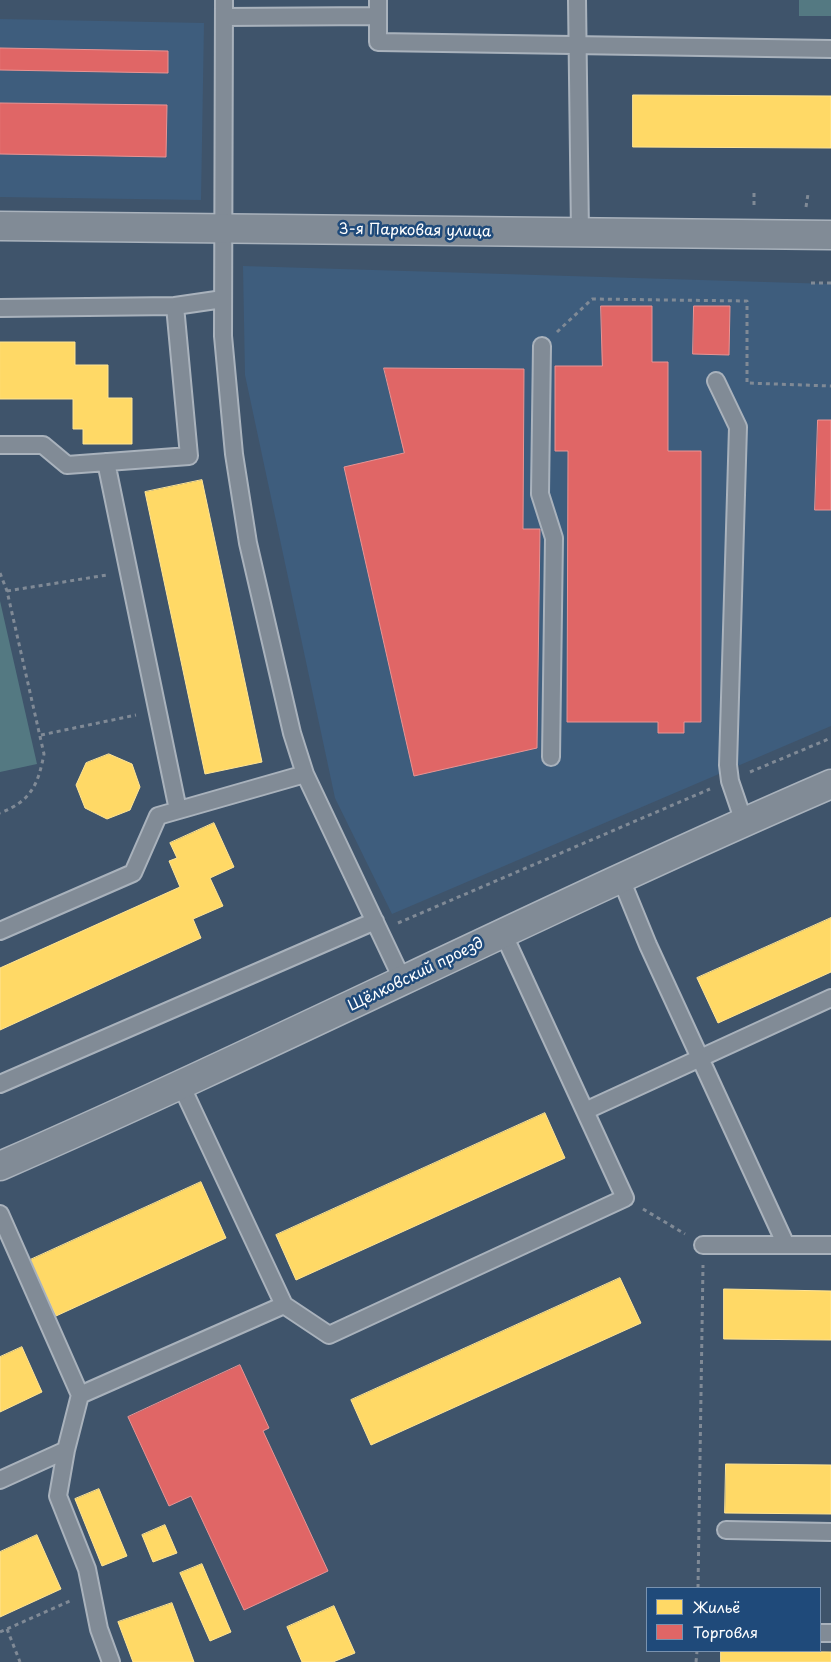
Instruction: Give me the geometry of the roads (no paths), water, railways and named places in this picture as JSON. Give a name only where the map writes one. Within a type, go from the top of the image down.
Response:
[{"type":"street","name":"3-я Парковая улица","points":[[0,226],[831,235]]},
{"type":"street","name":"Щёлковский проезд","points":[[0,1166],[181,1085],[503,933],[831,784]]},
{"type":"lane","points":[[224,0],[223,336],[234,454],[248,543],[292,733],[305,774],[403,981]]},
{"type":"lane","points":[[577,0],[580,233]]},
{"type":"lane","points":[[224,17],[378,8],[378,42],[831,49]]},
{"type":"lane","points":[[0,308],[175,306],[223,300]]},
{"type":"lane","points":[[0,445],[43,445],[67,465],[189,456],[175,306]]},
{"type":"lane","points":[[542,346],[540,494],[554,538],[551,757]]},
{"type":"lane","points":[[716,382],[738,427],[728,765],[730,781],[744,822]]},
{"type":"lane","points":[[106,462],[178,810]]},
{"type":"lane","points":[[0,931],[133,873],[158,816],[305,774]]},
{"type":"lane","points":[[621,879],[786,1245]]},
{"type":"lane","points":[[0,1084],[377,926]]},
{"type":"lane","points":[[181,1085],[284,1306],[328,1335],[626,1198],[503,933]]},
{"type":"lane","points":[[585,1111],[831,998]]},
{"type":"lane","points":[[0,1214],[80,1395],[66,1450],[58,1496],[88,1569],[98,1629],[111,1662]]},
{"type":"lane","points":[[703,1245],[831,1244]]},
{"type":"lane","points":[[80,1395],[284,1306]]},
{"type":"lane","points":[[0,1480],[66,1450]]},
{"type":"lane","points":[[726,1530],[831,1532]]}]
